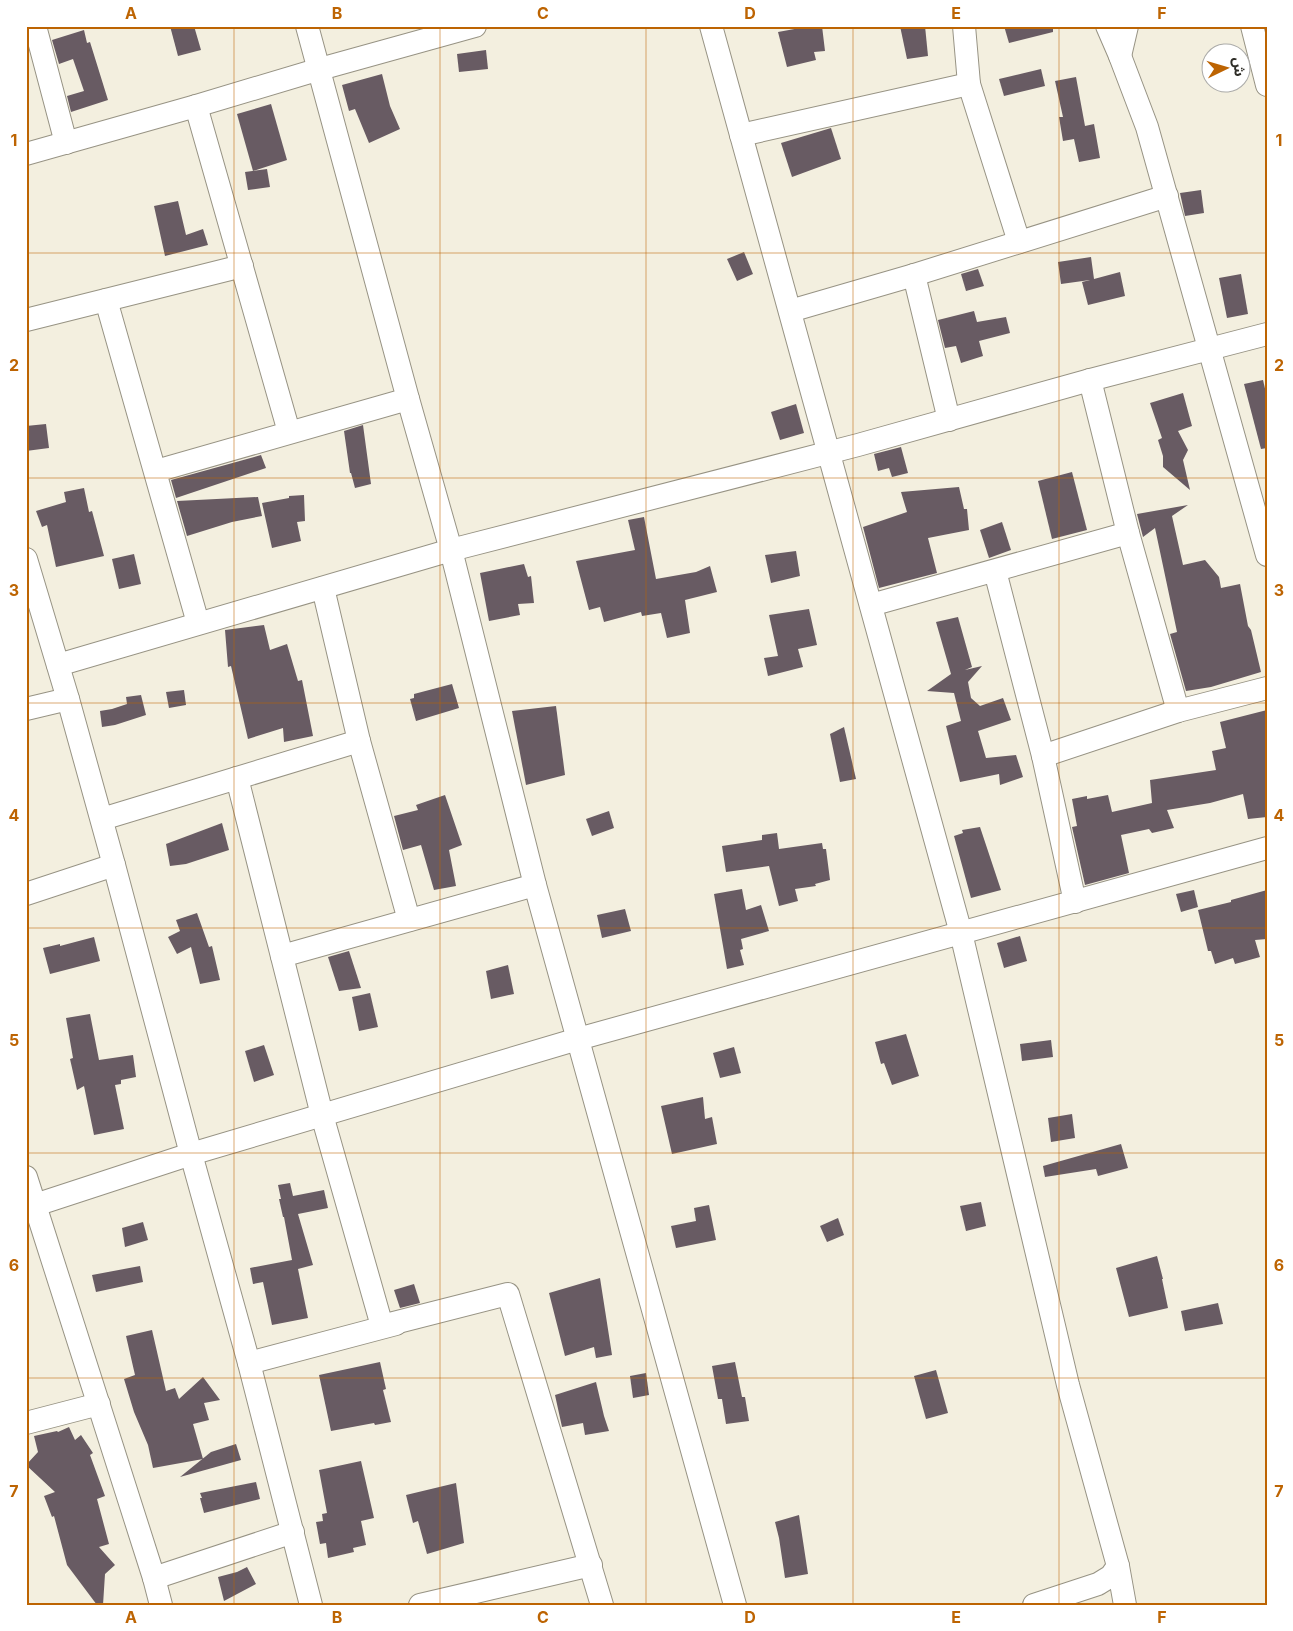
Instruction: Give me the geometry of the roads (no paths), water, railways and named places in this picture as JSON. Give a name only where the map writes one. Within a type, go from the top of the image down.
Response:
[{"type":"street","points":[[35,26],[66,143]]},
{"type":"street","points":[[308,26],[408,399],[451,550],[535,885],[735,1605]]},
{"type":"street","points":[[26,154],[196,106],[320,68],[475,26]]},
{"type":"street","points":[[711,26],[961,933],[1068,1385],[1118,1566],[1124,1605]]},
{"type":"street","points":[[964,26],[969,84],[1019,242]]},
{"type":"street","points":[[1107,26],[1147,127],[1209,350],[1260,503],[1267,555]]},
{"type":"street","points":[[1120,56],[1127,26]]},
{"type":"street","points":[[1252,26],[1267,85]]},
{"type":"street","points":[[741,135],[969,84]]},
{"type":"street","points":[[196,106],[289,432]]},
{"type":"street","points":[[790,310],[914,275],[1167,196]]},
{"type":"street","points":[[26,320],[242,266]]},
{"type":"street","points":[[914,275],[950,420]]},
{"type":"street","points":[[106,300],[198,623]]},
{"type":"street","points":[[58,665],[451,550],[830,453],[1090,380],[1267,334]]},
{"type":"street","points":[[1090,380],[1128,533],[1178,711]]},
{"type":"street","points":[[156,471],[408,399]]},
{"type":"street","points":[[871,605],[1128,533]]},
{"type":"street","points":[[26,559],[102,818],[191,1154],[249,1363],[311,1605]]},
{"type":"street","points":[[995,570],[1043,756],[1075,902]]},
{"type":"street","points":[[323,588],[359,741],[410,920]]},
{"type":"street","points":[[1043,756],[1178,711],[1267,688]]},
{"type":"street","points":[[26,709],[68,699]]},
{"type":"street","points":[[102,818],[359,741]]},
{"type":"street","points":[[237,778],[322,1115],[382,1326],[508,1294]]},
{"type":"street","points":[[31,1207],[191,1154],[578,1039],[1267,848]]},
{"type":"street","points":[[26,894],[114,865]]},
{"type":"street","points":[[282,956],[535,885]]},
{"type":"street","points":[[26,1177],[31,1207],[99,1404],[161,1605]]},
{"type":"street","points":[[249,1363],[508,1294]]},
{"type":"street","points":[[508,1294],[602,1605]]},
{"type":"street","points":[[26,1422],[99,1404]]},
{"type":"street","points":[[154,1578],[293,1532]]},
{"type":"street","points":[[420,1605],[591,1565]]},
{"type":"street","points":[[1034,1605],[1098,1584],[1110,1576],[1118,1566]]}]
